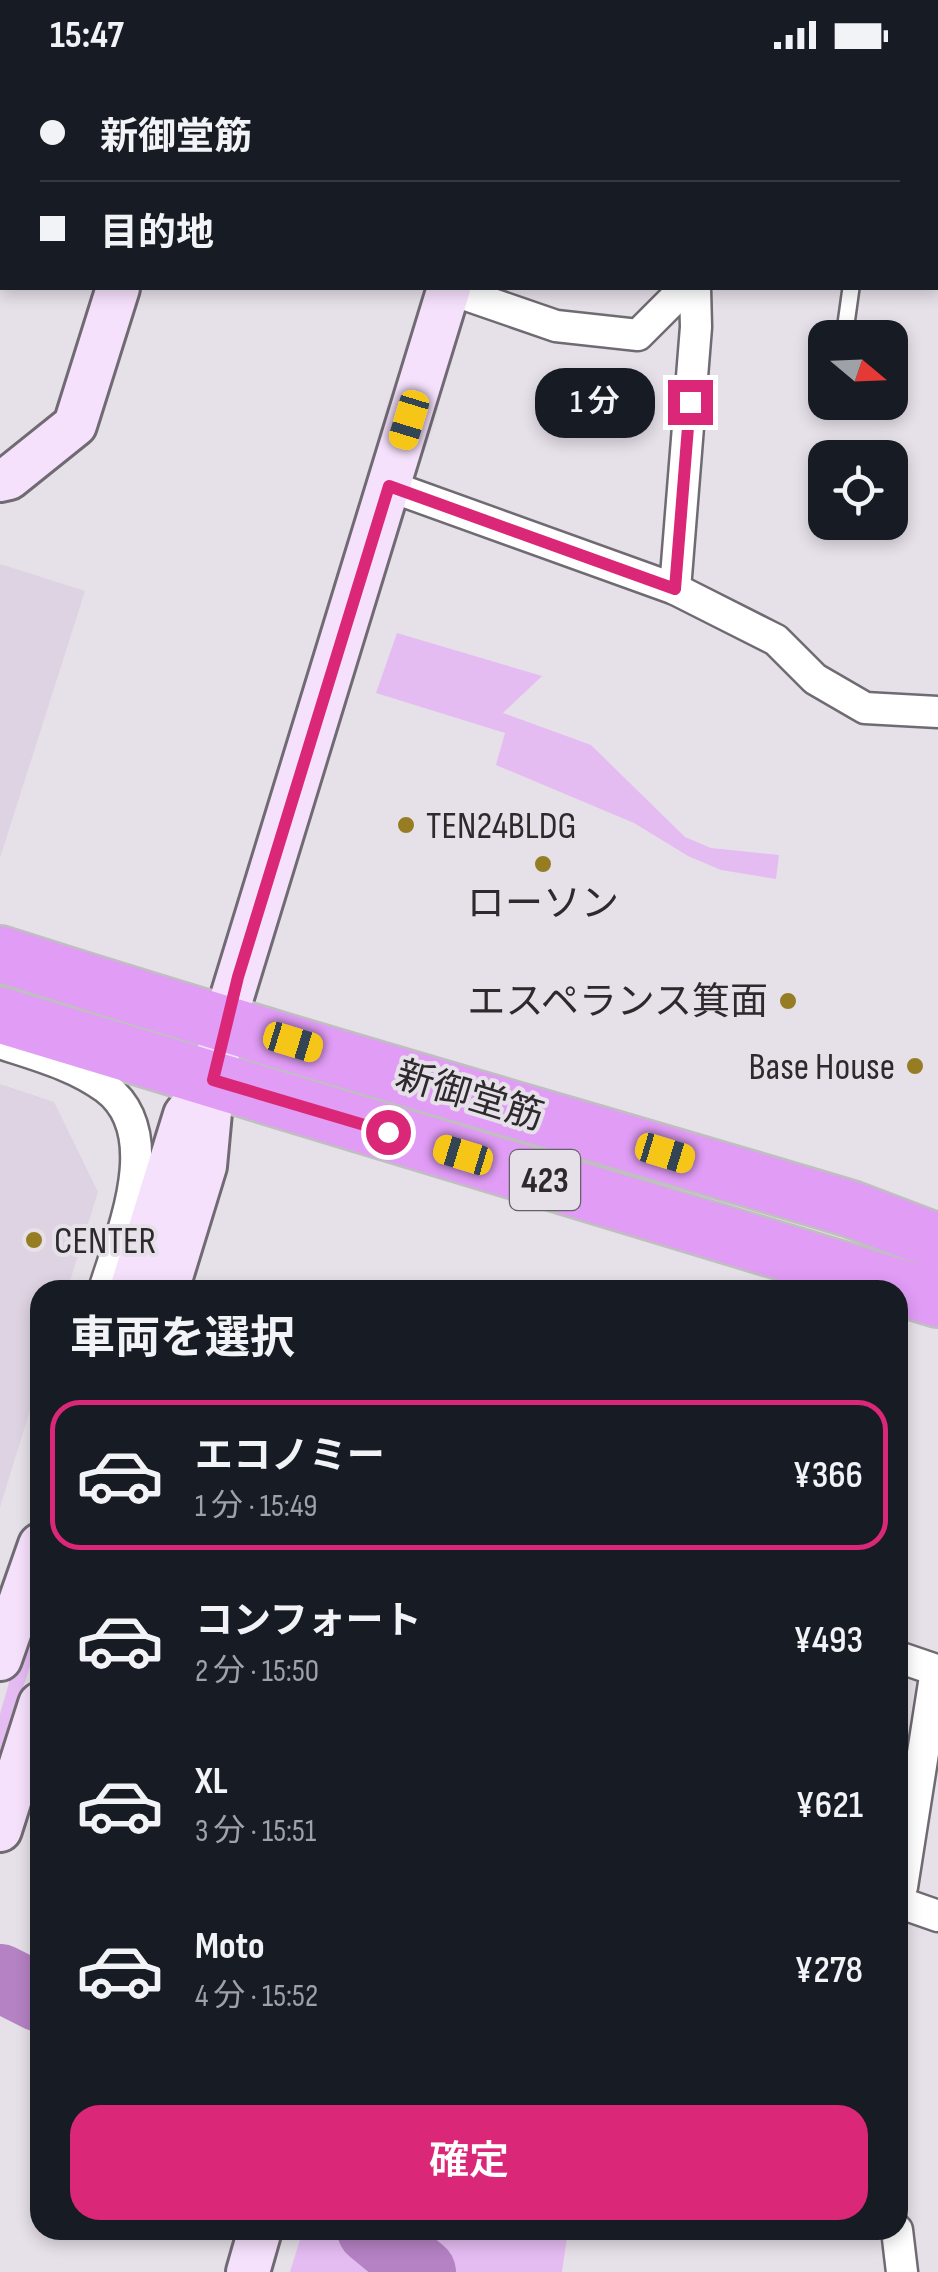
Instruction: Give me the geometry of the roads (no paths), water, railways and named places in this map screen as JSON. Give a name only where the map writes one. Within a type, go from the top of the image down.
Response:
[{"type":"highway","name":"新御堂筋","points":[[0,954],[850,1209],[938,1242]]},
{"type":"highway","name":"新御堂筋","points":[[0,1014],[855,1280]]},
{"type":"highway","name":"新御堂筋","points":[[908,1293],[938,1299]]},
{"type":"street","points":[[0,480],[9,478],[75,425],[117,290]]},
{"type":"street","points":[[170,1280],[205,1166],[213,1080],[224,1023],[448,290]]},
{"type":"street","points":[[455,290],[556,326],[638,335],[683,290]]},
{"type":"street","points":[[675,589],[696,326],[694,290]]},
{"type":"street","points":[[389,486],[675,589],[776,640],[815,680],[865,708],[938,712]]},
{"type":"street","points":[[0,1043],[68,1067],[96,1082],[114,1095],[131,1124],[136,1177],[107,1280]]},
{"type":"street","points":[[134,1280],[185,1116],[213,1080]]},
{"type":"street","points":[[0,1659],[30,1574]]},
{"type":"street","points":[[908,1660],[936,1670],[908,1849]]},
{"type":"street","points":[[0,1830],[30,1736]]},
{"type":"street","points":[[908,1906],[938,1916]]},
{"type":"street","points":[[248,2272],[257,2240]]},
{"type":"street","points":[[898,2240],[902,2272]]},
{"type":"lane","points":[[847,320],[851,290]]},
{"type":"waterway","points":[[0,1978],[30,1993]]},
{"type":"waterway","points":[[383,2240],[422,2272]]},
{"type":"place","name":"TEN24BLDG","points":[[406,825]]},
{"type":"place","name":"ローソン","points":[[543,864]]},
{"type":"place","name":"エスペランス箕面","points":[[788,1001]]},
{"type":"place","name":"Base House","points":[[915,1066]]},
{"type":"place","name":"CENTER","points":[[34,1240]]}]
